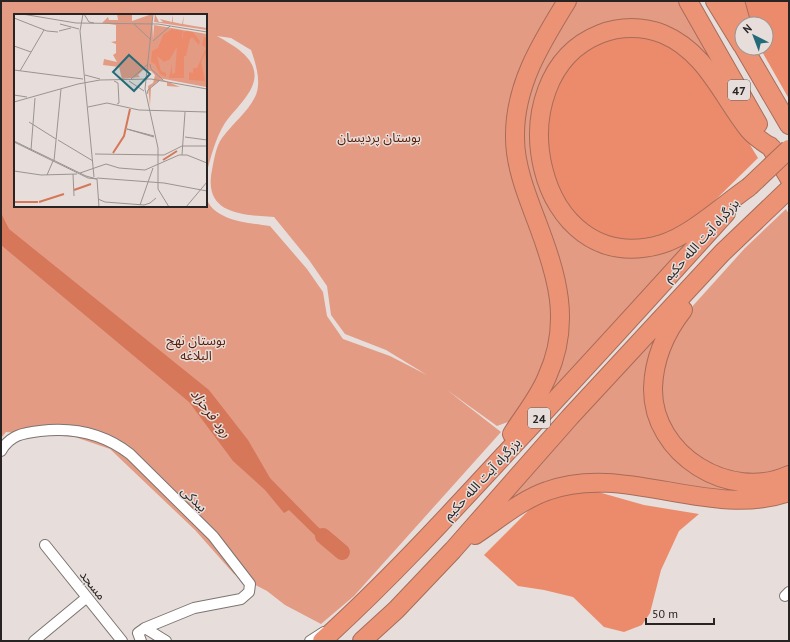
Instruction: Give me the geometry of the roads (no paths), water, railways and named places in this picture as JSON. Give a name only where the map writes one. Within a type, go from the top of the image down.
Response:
[{"type":"highway","points":[[484,477],[547,378],[558,341],[560,305],[555,272],[523,184],[514,138],[519,98],[526,76],[544,39],[567,1]]},
{"type":"highway","name":"47","points":[[688,1],[780,149],[789,178]]},
{"type":"highway","points":[[715,1],[734,32]]},
{"type":"highway","points":[[735,1],[739,16]]},
{"type":"highway","points":[[749,187],[689,230],[662,244],[632,250],[614,248],[586,236],[566,219],[559,209],[547,184],[543,168],[539,140],[540,122],[549,86],[558,69],[570,54],[580,45],[606,32],[635,28],[647,29],[662,34],[686,47],[695,55],[714,77],[750,131],[780,149]]},
{"type":"highway","name":"47","points":[[751,56],[789,125]]},
{"type":"highway","name":"24","points":[[749,187],[780,149]]},
{"type":"highway","name":"بزرگراه آیت الله حکیم","points":[[322,641],[366,602],[484,477],[627,323],[749,187]]},
{"type":"highway","name":"بزرگراه آیت الله حکیم","points":[[362,641],[396,610],[453,550],[570,417],[722,252],[789,189]]},
{"type":"highway","points":[[722,252],[697,293],[674,322],[659,352],[654,370],[653,389],[660,422],[680,451],[691,462],[714,476],[747,483],[766,482],[789,475]]},
{"type":"highway","points":[[453,550],[533,496],[548,490],[576,483],[610,484],[726,500],[768,498],[789,492]]},
{"type":"street","name":"بیدکی","points":[[1,451],[16,434],[62,429],[81,430],[121,447],[218,542],[250,584],[250,589],[241,599],[194,608],[146,628]]},
{"type":"street","name":"مسجد","points":[[45,545],[122,641]]},
{"type":"street","points":[[34,641],[86,598]]},
{"type":"street","points":[[310,641],[366,602]]},
{"type":"street","points":[[141,641],[138,633],[146,628],[166,641]]},
{"type":"water","points":[[1,213],[9,229],[209,390],[248,440],[270,478],[318,527],[343,547],[336,556],[289,510],[284,513],[265,490],[233,461],[189,402],[1,245]]},
{"type":"waterway","name":"رود فرحزاد","points":[[323,536],[342,552]]},
{"type":"park label","name":"بوستان پردیسان","points":[[379,137]]},
{"type":"park label","name":"بوستان نهج البلاغه","points":[[196,348]]}]
